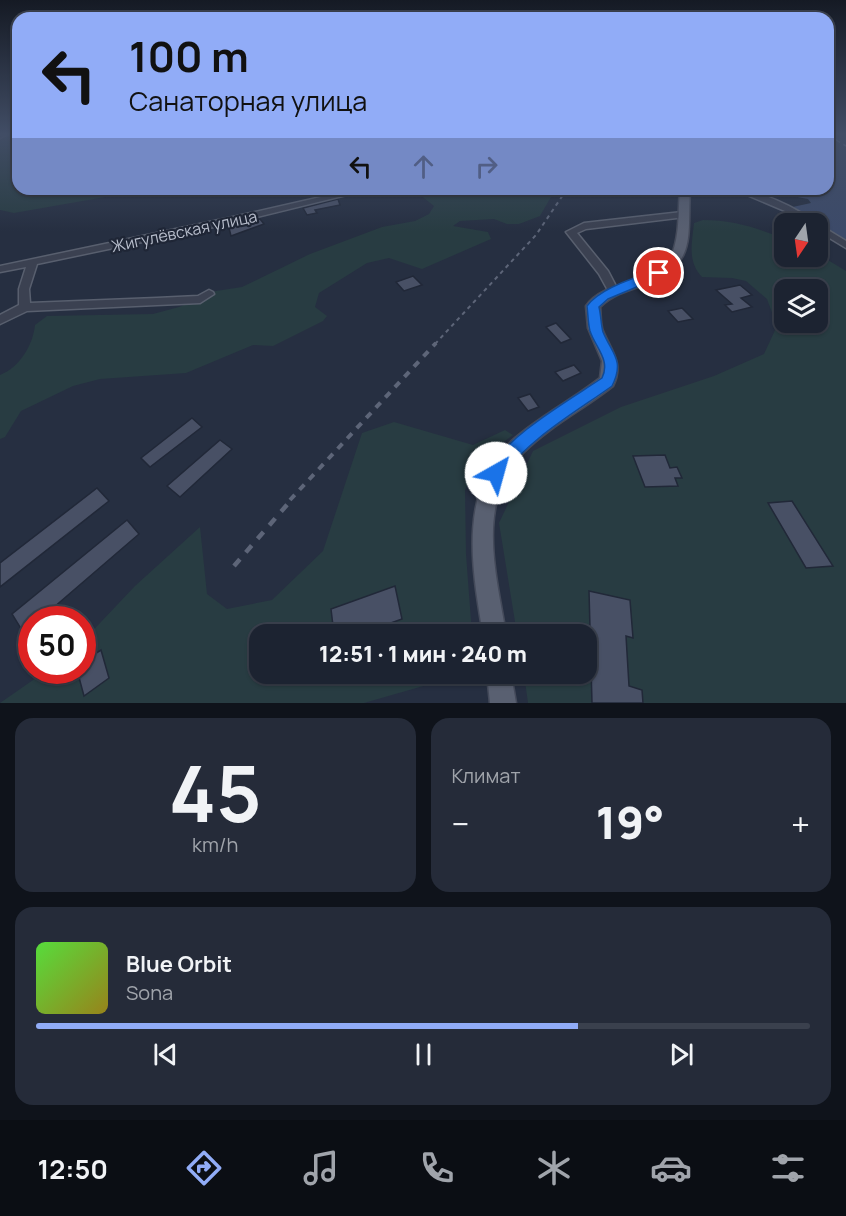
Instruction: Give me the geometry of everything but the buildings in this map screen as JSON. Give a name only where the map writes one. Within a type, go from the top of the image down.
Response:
[{"type":"main road","points":[[493,624],[482,539],[482,510],[489,484],[502,462],[519,446],[607,382],[611,373],[610,361],[607,348],[597,331],[593,306],[604,296],[659,273],[677,260],[682,238],[684,195]]},
{"type":"main road","points":[[500,684],[503,703]]},
{"type":"street","name":"Жигулёвская улица","points":[[0,269],[340,195]]},
{"type":"street","points":[[752,195],[796,213]]},
{"type":"street","points":[[614,292],[604,273],[571,232],[584,226],[682,215]]},
{"type":"street","points":[[828,233],[846,245]]},
{"type":"street","points":[[25,308],[24,289],[32,263]]},
{"type":"street","points":[[0,320],[25,308],[200,299],[208,294]]},
{"type":"shaded area","points":[[0,166],[12,166],[12,195],[117,195],[14,213],[0,210]]},
{"type":"shaded area","points":[[420,195],[552,195],[540,216],[519,224],[507,224],[494,219],[460,221],[453,226],[488,232],[491,239],[422,269],[389,258],[367,263],[319,293],[315,307],[327,316],[323,321],[273,346],[253,345],[186,373],[100,379],[73,386],[21,411],[5,437],[0,439],[0,375],[14,367],[19,361],[32,340],[35,325],[47,316],[153,314],[179,307],[216,291],[242,287],[310,254],[382,227],[415,221],[429,214],[434,206]]},
{"type":"shaded area","points":[[714,220],[735,223],[774,235],[774,267],[828,267],[828,260],[846,271],[846,703],[528,703],[525,684],[597,684],[597,624],[515,624],[499,523],[533,451],[621,407],[714,376],[764,354],[774,332],[828,333],[828,279],[774,279],[774,318],[767,299],[746,281],[702,277],[694,265],[692,245],[694,223]]},
{"type":"shaded area","points":[[394,422],[473,445],[505,430],[513,435],[480,460],[465,490],[466,554],[471,624],[249,624],[249,684],[430,684],[364,703],[0,703],[27,684],[96,684],[96,627],[135,586],[200,527],[207,594],[227,609],[272,600],[323,551],[362,433]]},
{"type":"water","points":[[834,166],[846,166],[846,248],[828,236],[828,213],[794,213],[788,208],[811,203],[808,199],[787,195],[834,195]]},
{"type":"railway","points":[[435,344],[536,235],[563,195]]},
{"type":"railway","points":[[290,500],[436,343]]},
{"type":"railway","points":[[234,566],[292,499]]},
{"type":"route","points":[[496,473],[502,462],[519,446],[607,382],[611,373],[610,361],[607,348],[597,331],[593,306],[604,296],[659,273]]}]
